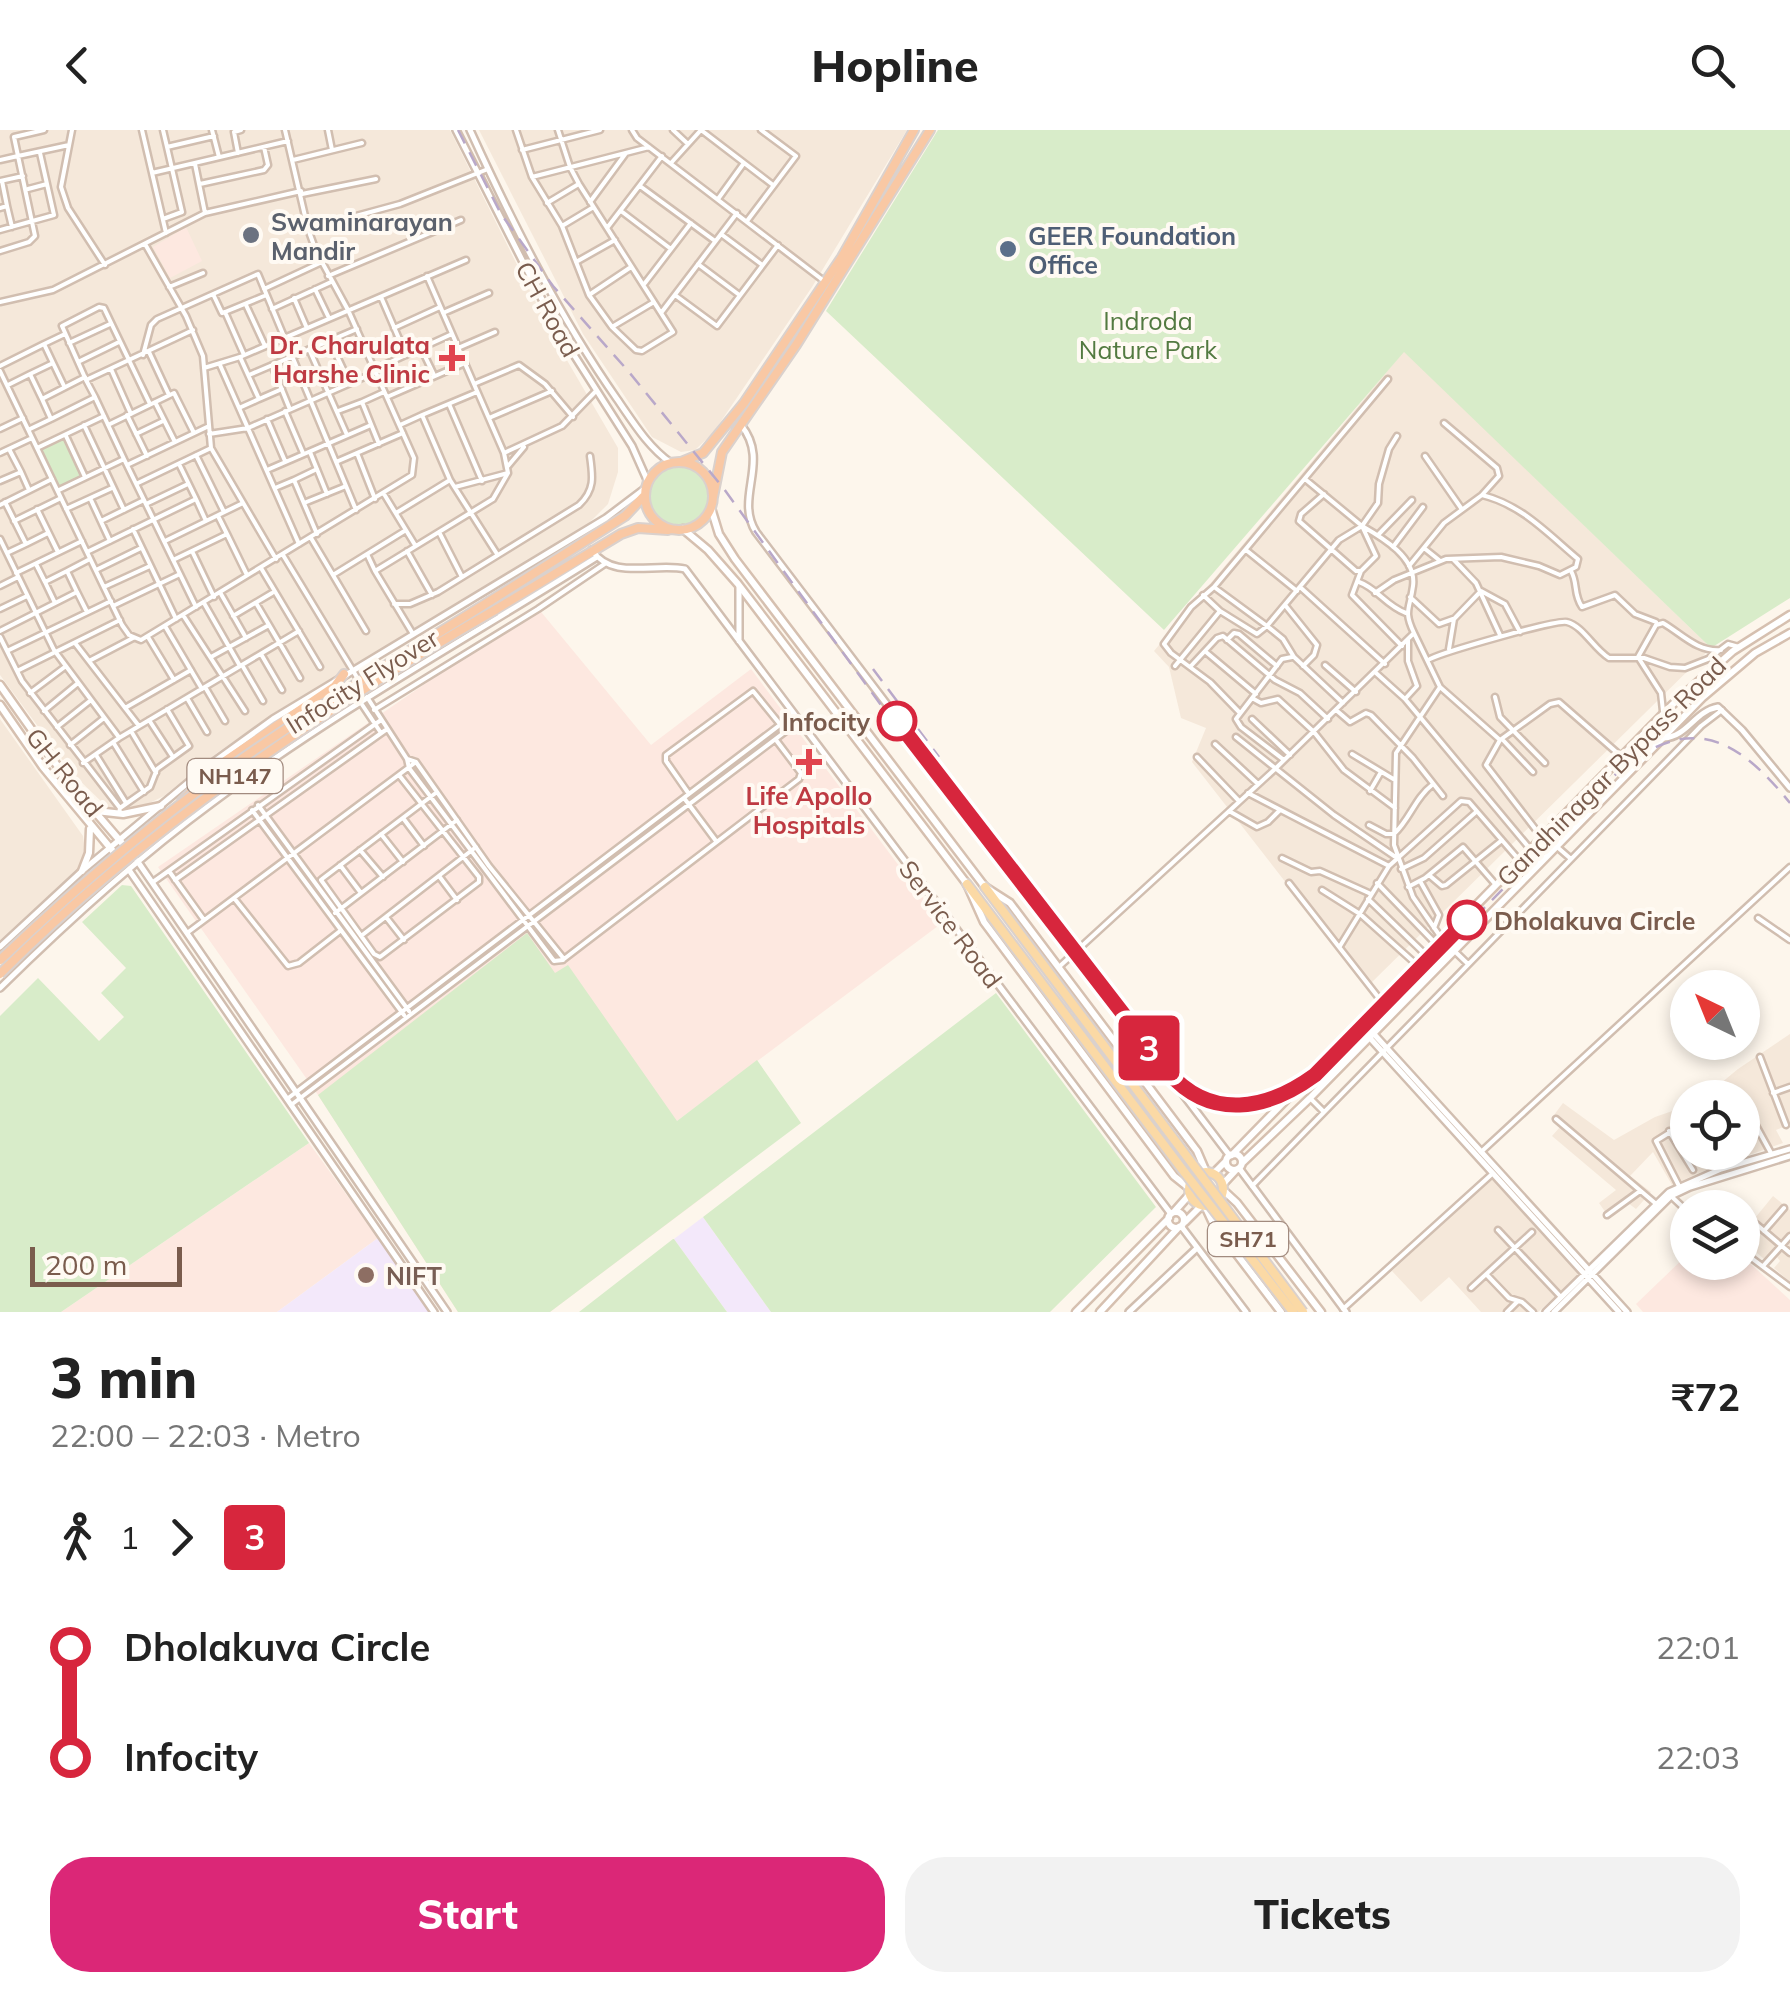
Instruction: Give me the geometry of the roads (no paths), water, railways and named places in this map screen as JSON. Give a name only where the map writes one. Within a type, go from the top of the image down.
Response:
[{"type":"highway","name":"NH147","points":[[646,488],[661,467],[703,454],[712,445],[825,282],[914,130]]},
{"type":"highway","points":[[646,488],[644,503],[657,522],[680,530],[698,524],[711,508],[717,464],[930,130]]},
{"type":"highway","points":[[676,462],[708,477],[713,497]]},
{"type":"highway","name":"Infocity Flyover","points":[[0,960],[74,891],[176,808],[279,734],[624,516],[646,488]]},
{"type":"highway","name":"NH147","points":[[594,554],[638,528],[680,530]]},
{"type":"highway","name":"Infocity Flyover","points":[[0,974],[92,889],[205,796],[495,610],[594,554]]},
{"type":"highway","points":[[176,808],[219,766],[335,686],[344,674]]},
{"type":"main road","name":"SH71","points":[[711,508],[726,546],[1303,1312]]},
{"type":"main road","name":"SH71","points":[[680,530],[724,566],[1292,1312]]},
{"type":"main road","name":"Gandhinagar Bypass Road","points":[[1210,1173],[1664,714],[1739,647],[1790,615]]},
{"type":"main road","name":"Gandhinagar Bypass Road","points":[[1222,1188],[1661,738],[1729,673],[1790,632]]},
{"type":"main road","name":"GH Road","points":[[0,684],[43,747],[136,859]]},
{"type":"main road","name":"GH Road","points":[[0,705],[90,826],[126,867]]},
{"type":"main road","points":[[95,811],[160,806]]},
{"type":"main road","points":[[82,872],[89,853],[90,826]]},
{"type":"main road","name":"SH71","points":[[968,884],[984,922],[1174,1176],[1204,1206],[1217,1202],[1222,1188],[1197,1151],[1010,903],[985,887]]},
{"type":"main road","points":[[1230,1157],[1240,1157],[1239,1167],[1229,1168],[1230,1157]]},
{"type":"main road","points":[[1076,1312],[1171,1215],[1190,1191],[1196,1176],[1210,1173]]},
{"type":"main road","points":[[1222,1188],[1322,1312]]},
{"type":"main road","points":[[1100,1312],[1204,1206],[1280,1312]]},
{"type":"main road","points":[[1171,1215],[1170,1225],[1181,1226]]},
{"type":"main road","points":[[1171,1215],[1183,1216],[1181,1226]]},
{"type":"street","points":[[0,251],[35,236],[13,133],[44,130]]},
{"type":"street","points":[[72,130],[62,187],[68,208],[105,265]]},
{"type":"street","points":[[142,130],[166,233]]},
{"type":"street","points":[[162,219],[182,212],[164,130]]},
{"type":"street","points":[[189,130],[191,141]]},
{"type":"street","points":[[238,153],[233,131],[241,130]]},
{"type":"street","points":[[90,661],[133,638],[148,636],[196,608],[408,479],[415,468],[376,370],[308,229],[285,130]]},
{"type":"street","points":[[328,130],[332,150]]},
{"type":"street","name":"CH Road","points":[[456,130],[554,325],[632,446],[646,488]]},
{"type":"street","name":"CH Road","points":[[470,130],[594,366],[646,440],[676,462]]},
{"type":"street","points":[[516,130],[532,177],[562,226],[589,295],[612,327],[636,350],[642,350],[673,332],[579,184],[558,130]]},
{"type":"street","points":[[522,150],[596,130]]},
{"type":"street","points":[[632,130],[825,282]]},
{"type":"street","points":[[673,130],[688,144]]},
{"type":"street","points":[[671,163],[701,130],[774,185]]},
{"type":"street","points":[[747,222],[796,156],[761,130]]},
{"type":"street","points":[[167,147],[213,133],[219,157]]},
{"type":"street","points":[[152,173],[288,141]]},
{"type":"street","points":[[294,160],[362,143]]},
{"type":"street","points":[[0,160],[69,144]]},
{"type":"street","points":[[532,177],[650,146]]},
{"type":"street","points":[[200,184],[264,170],[268,164],[264,147]]},
{"type":"street","points":[[0,230],[54,215],[40,151]]},
{"type":"street","points":[[562,226],[592,204],[626,153]]},
{"type":"street","points":[[607,228],[662,156]]},
{"type":"street","points":[[195,162],[205,213]]},
{"type":"street","points":[[718,199],[744,163]]},
{"type":"street","points":[[308,229],[400,204],[488,169]]},
{"type":"street","points":[[12,227],[1,181],[23,176]]},
{"type":"street","points":[[0,302],[53,290],[205,213],[376,178]]},
{"type":"street","points":[[26,189],[47,184]]},
{"type":"street","points":[[546,202],[579,184]]},
{"type":"street","points":[[640,186],[716,241]]},
{"type":"street","points":[[0,208],[8,206]]},
{"type":"street","points":[[620,211],[671,248]]},
{"type":"street","points":[[661,313],[737,214]]},
{"type":"street","points":[[272,308],[461,220]]},
{"type":"street","points":[[644,285],[691,224]]},
{"type":"street","points":[[721,234],[762,266]]},
{"type":"street","points":[[576,262],[614,240]]},
{"type":"street","points":[[145,244],[193,330],[204,368],[210,448],[276,559]]},
{"type":"street","points":[[674,295],[717,326],[778,245]]},
{"type":"street","points":[[204,368],[242,356],[466,260]]},
{"type":"street","points":[[213,294],[222,313],[322,262]]},
{"type":"street","points":[[698,264],[740,296]]},
{"type":"street","points":[[589,295],[631,267]]},
{"type":"street","points":[[169,287],[203,273]]},
{"type":"street","points":[[142,355],[154,322],[258,274],[356,510]]},
{"type":"street","points":[[376,571],[499,493],[508,474],[504,453],[426,276]]},
{"type":"street","points":[[315,289],[328,318]]},
{"type":"street","points":[[394,328],[488,294]]},
{"type":"street","points":[[381,296],[406,355]]},
{"type":"street","points":[[294,298],[307,327]]},
{"type":"street","points":[[612,327],[654,302]]},
{"type":"street","points":[[246,304],[265,346]]},
{"type":"street","points":[[174,442],[104,308],[98,307],[64,324],[61,328],[196,608]]},
{"type":"street","points":[[225,312],[259,399]]},
{"type":"street","points":[[69,343],[111,323]]},
{"type":"street","points":[[42,399],[193,330]]},
{"type":"street","points":[[249,376],[357,330]]},
{"type":"street","points":[[458,348],[495,332]]},
{"type":"street","points":[[64,334],[1,372],[104,588],[133,638]]},
{"type":"street","points":[[210,434],[248,428],[452,334]]},
{"type":"street","points":[[330,341],[350,384]]},
{"type":"street","points":[[78,362],[120,342]]},
{"type":"street","points":[[44,344],[65,388]]},
{"type":"street","points":[[421,348],[434,376]]},
{"type":"street","points":[[310,350],[347,435]]},
{"type":"street","points":[[149,352],[169,395]]},
{"type":"street","points":[[7,385],[53,363]]},
{"type":"street","points":[[337,412],[464,363]]},
{"type":"street","points":[[220,365],[300,545]]},
{"type":"street","points":[[272,365],[327,494]]},
{"type":"street","points":[[474,384],[519,365],[552,391],[573,417]]},
{"type":"street","points":[[110,369],[146,456]]},
{"type":"street","points":[[30,374],[51,418]]},
{"type":"street","points":[[1240,713],[1210,682],[1166,647],[1166,639],[1246,550],[1388,379]]},
{"type":"street","points":[[239,408],[282,389]]},
{"type":"street","points":[[489,418],[552,391]]},
{"type":"street","points":[[108,425],[174,392],[194,433]]},
{"type":"street","points":[[400,425],[477,392]]},
{"type":"street","points":[[504,453],[552,432],[573,417],[595,392]]},
{"type":"street","points":[[28,430],[95,398]]},
{"type":"street","points":[[362,402],[379,444]]},
{"type":"street","points":[[449,404],[482,481]]},
{"type":"street","points":[[422,415],[450,480],[497,554]]},
{"type":"street","points":[[37,448],[104,416]]},
{"type":"street","points":[[0,429],[23,418]]},
{"type":"street","points":[[267,419],[286,462]]},
{"type":"street","points":[[136,434],[164,420]]},
{"type":"street","points":[[1409,566],[1461,508],[1482,495],[1500,472],[1444,423]]},
{"type":"street","points":[[266,470],[372,425]]},
{"type":"street","points":[[741,425],[754,448],[748,511],[756,532],[1230,1157]]},
{"type":"street","points":[[84,426],[124,510]]},
{"type":"street","points":[[127,465],[209,426]]},
{"type":"street","points":[[336,462],[404,433]]},
{"type":"street","points":[[65,434],[86,477]]},
{"type":"street","points":[[1202,595],[1257,634],[1267,626],[1331,549],[1344,535],[1362,526],[1378,503],[1379,484],[1397,436]]},
{"type":"street","points":[[0,453],[32,438]]},
{"type":"street","points":[[508,466],[526,443]]},
{"type":"street","points":[[136,484],[210,448]]},
{"type":"street","points":[[9,449],[29,490]]},
{"type":"street","points":[[358,453],[376,499]]},
{"type":"street","points":[[196,455],[248,576]]},
{"type":"street","points":[[394,604],[410,604],[432,595],[586,499],[593,483],[590,456]]},
{"type":"street","points":[[1425,456],[1461,508]]},
{"type":"street","points":[[58,491],[124,458]]},
{"type":"street","points":[[179,464],[206,521]]},
{"type":"street","points":[[274,488],[317,469]]},
{"type":"street","points":[[0,482],[20,472]]},
{"type":"street","points":[[454,487],[508,474]]},
{"type":"street","points":[[26,544],[3,503],[52,479]]},
{"type":"street","points":[[1305,479],[1393,547],[1409,566],[1412,573],[1406,613],[1440,687],[1533,772]]},
{"type":"street","points":[[294,480],[314,536],[366,631]]},
{"type":"street","points":[[396,514],[450,480]]},
{"type":"street","points":[[101,521],[188,484]]},
{"type":"street","points":[[304,503],[346,486]]},
{"type":"street","points":[[66,509],[113,487]]},
{"type":"street","points":[[0,947],[110,848],[260,728],[353,668],[606,518],[646,488]]},
{"type":"street","points":[[384,494],[416,546]]},
{"type":"street","points":[[1324,494],[1301,514],[1298,522],[1356,571],[1362,571]]},
{"type":"street","points":[[1375,593],[1439,560],[1500,557],[1555,574],[1571,571],[1578,559],[1549,532],[1515,506],[1482,495]]},
{"type":"street","points":[[14,521],[61,498]]},
{"type":"street","points":[[90,498],[110,540]]},
{"type":"street","points":[[87,552],[196,499]]},
{"type":"street","points":[[1378,535],[1412,500]]},
{"type":"street","points":[[164,541],[243,503]]},
{"type":"street","points":[[1393,547],[1424,508]]},
{"type":"street","points":[[37,510],[58,552]]},
{"type":"street","points":[[1362,526],[1376,556],[1362,571],[1352,596],[1402,646]]},
{"type":"street","points":[[133,530],[176,619]]},
{"type":"street","points":[[333,575],[406,530]]},
{"type":"street","points":[[438,532],[462,577]]},
{"type":"street","points":[[0,562],[48,533]]},
{"type":"street","points":[[173,560],[227,534]]},
{"type":"street","points":[[0,539],[56,652],[119,738]]},
{"type":"street","points":[[0,586],[82,541]]},
{"type":"street","points":[[96,570],[142,548]]},
{"type":"street","points":[[1424,548],[1439,560]]},
{"type":"street","points":[[1246,550],[1299,589],[1385,664]]},
{"type":"street","points":[[192,551],[214,597]]},
{"type":"street","points":[[407,552],[432,595]]},
{"type":"street","points":[[367,554],[413,634]]},
{"type":"street","points":[[0,988],[126,867],[213,802],[594,554]]},
{"type":"street","name":"Service Road","points":[[594,554],[627,568],[685,569],[1171,1215]]},
{"type":"street","points":[[283,555],[353,668],[364,701],[384,731],[407,759],[416,762],[476,848],[564,959]]},
{"type":"street","points":[[44,582],[90,559]]},
{"type":"street","points":[[1454,560],[1481,591],[1500,636]]},
{"type":"street","points":[[374,710],[538,609],[606,562]]},
{"type":"street","points":[[36,564],[55,603]]},
{"type":"street","points":[[104,588],[150,565]]},
{"type":"street","points":[[261,568],[320,667]]},
{"type":"street","points":[[67,571],[87,612]]},
{"type":"street","points":[[1571,571],[1576,580],[1574,592],[1582,606],[1615,596],[1635,614],[1660,623],[1697,646],[1721,650]]},
{"type":"street","points":[[7,651],[87,612],[180,574]]},
{"type":"street","points":[[1358,582],[1406,613]]},
{"type":"street","points":[[738,584],[739,644]]},
{"type":"street","points":[[1214,586],[1283,639],[1294,657],[1343,703]]},
{"type":"street","points":[[1449,651],[1454,619],[1481,591]]},
{"type":"street","points":[[1481,591],[1505,604],[1520,632]]},
{"type":"street","points":[[77,592],[0,634],[30,693],[120,811],[154,782],[156,773],[172,757],[189,745],[167,709]]},
{"type":"street","points":[[234,616],[274,592]]},
{"type":"street","points":[[220,593],[246,638]]},
{"type":"street","points":[[0,609],[27,596]]},
{"type":"street","points":[[1410,597],[1436,622],[1454,619]]},
{"type":"street","points":[[256,602],[300,678]]},
{"type":"street","points":[[204,603],[263,700]]},
{"type":"street","points":[[1285,605],[1318,645],[1303,666]]},
{"type":"street","points":[[1175,666],[1220,611]]},
{"type":"street","points":[[720,619],[730,621],[741,613]]},
{"type":"street","points":[[183,615],[244,712]]},
{"type":"street","points":[[16,671],[120,620]]},
{"type":"street","points":[[1429,660],[1500,636],[1562,621],[1570,622],[1609,658],[1638,657],[1685,668],[1732,644],[1739,647]]},
{"type":"street","points":[[1638,657],[1648,636],[1660,623]]},
{"type":"street","points":[[211,658],[268,625]]},
{"type":"street","points":[[165,626],[225,722]]},
{"type":"street","points":[[83,763],[299,632]]},
{"type":"street","points":[[1228,640],[1238,634],[1277,666]]},
{"type":"street","points":[[1060,966],[1314,732],[1414,634]]},
{"type":"street","points":[[148,636],[174,680]]},
{"type":"street","points":[[1190,667],[1220,636],[1328,718]]},
{"type":"street","points":[[1405,699],[1416,686],[1408,662],[1408,640]]},
{"type":"street","points":[[75,642],[139,726]]},
{"type":"street","points":[[1205,650],[1261,703],[1278,699],[1314,732],[1344,770],[1395,808]]},
{"type":"street","points":[[261,654],[282,690]]},
{"type":"street","points":[[1287,757],[1236,722],[1277,666],[1286,657],[1294,657]]},
{"type":"street","points":[[1638,657],[1661,693],[1664,714]]},
{"type":"street","points":[[1326,665],[1356,692]]},
{"type":"street","points":[[30,693],[66,666]]},
{"type":"street","points":[[125,708],[191,670]]},
{"type":"street","points":[[1376,673],[1405,699],[1531,850]]},
{"type":"street","points":[[44,711],[78,683]]},
{"type":"street","points":[[1440,687],[1400,744],[1394,834],[1396,858],[1408,887],[1440,942]]},
{"type":"street","points":[[716,841],[689,804],[665,758],[753,691],[780,724]]},
{"type":"street","points":[[1494,697],[1498,712],[1512,732],[1545,764]]},
{"type":"street","points":[[187,698],[207,732]]},
{"type":"street","points":[[57,727],[91,700]]},
{"type":"street","points":[[364,701],[374,710],[378,722]]},
{"type":"street","points":[[1542,839],[1486,766],[1501,740],[1550,704],[1559,702],[1622,756]]},
{"type":"street","points":[[1661,738],[1677,736],[1710,708],[1722,710],[1790,788]]},
{"type":"street","points":[[1336,710],[1350,722],[1369,713],[1443,796]]},
{"type":"street","points":[[1252,1186],[1711,716],[1722,710]]},
{"type":"street","points":[[408,1014],[528,916],[792,715]]},
{"type":"street","points":[[70,745],[104,718]]},
{"type":"street","points":[[1252,719],[1287,757]]},
{"type":"street","points":[[149,720],[172,757]]},
{"type":"street","points":[[153,882],[378,722]]},
{"type":"street","points":[[288,1102],[798,722]]},
{"type":"street","points":[[131,731],[156,773]]},
{"type":"street","points":[[175,880],[384,731]]},
{"type":"street","points":[[1236,737],[1334,815],[1396,858]]},
{"type":"street","points":[[399,775],[554,961],[559,962],[801,776],[775,739]]},
{"type":"street","points":[[113,742],[144,792]]},
{"type":"street","points":[[1214,744],[1258,784]]},
{"type":"street","points":[[96,754],[126,804]]},
{"type":"street","points":[[1352,754],[1395,780]]},
{"type":"street","points":[[1197,757],[1239,802]]},
{"type":"street","points":[[258,806],[335,914],[380,957],[480,880],[450,825],[408,768],[407,759]]},
{"type":"street","points":[[188,933],[416,762]]},
{"type":"street","points":[[1370,791],[1382,772]]},
{"type":"street","points":[[1369,824],[1394,834],[1421,794],[1433,784]]},
{"type":"street","points":[[314,885],[437,792]]},
{"type":"street","points":[[1248,793],[1389,866]]},
{"type":"street","points":[[1340,946],[1389,866],[1460,801],[1466,800],[1520,861]]},
{"type":"street","points":[[252,810],[340,931],[408,1014]]},
{"type":"street","points":[[1229,810],[1257,827],[1280,810]]},
{"type":"street","points":[[1401,869],[1424,858],[1477,812]]},
{"type":"street","points":[[402,818],[424,846]]},
{"type":"street","points":[[335,914],[457,820]]},
{"type":"street","points":[[382,834],[403,862]]},
{"type":"street","points":[[1429,875],[1444,886],[1502,840]]},
{"type":"street","points":[[1556,846],[1571,859]]},
{"type":"street","points":[[358,939],[476,848]]},
{"type":"street","points":[[1408,887],[1460,848],[1466,849],[1496,885]]},
{"type":"street","points":[[360,850],[383,877]]},
{"type":"street","points":[[1282,858],[1311,872],[1320,870],[1370,897],[1426,956]]},
{"type":"street","points":[[136,859],[447,1312]]},
{"type":"street","points":[[340,865],[361,894]]},
{"type":"street","points":[[126,867],[434,1312]]},
{"type":"street","points":[[1481,1153],[1790,867]]},
{"type":"street","points":[[169,871],[204,920]]},
{"type":"street","points":[[440,876],[457,900]]},
{"type":"street","points":[[116,880],[140,886]]},
{"type":"street","points":[[320,880],[408,1014]]},
{"type":"street","points":[[1420,881],[1439,915],[1434,928]]},
{"type":"street","points":[[1289,883],[1382,1002]]},
{"type":"street","points":[[1377,883],[1470,965]]},
{"type":"street","points":[[1322,890],[1360,914],[1417,966]]},
{"type":"street","points":[[234,898],[288,966],[299,963],[340,931]]},
{"type":"street","points":[[1494,910],[1509,923]]},
{"type":"street","points":[[386,917],[404,940]]},
{"type":"street","points":[[1758,918],[1790,940]]},
{"type":"street","points":[[1371,1035],[1481,1153],[1619,1312]]},
{"type":"street","points":[[1760,1057],[1786,1126]]},
{"type":"street","points":[[1773,1093],[1790,1087]]},
{"type":"street","points":[[1310,1098],[1325,1114]]},
{"type":"street","points":[[1556,1119],[1655,1203]]},
{"type":"street","points":[[1670,1131],[1658,1138],[1656,1144],[1670,1170]]},
{"type":"street","points":[[1760,1133],[1771,1154]]},
{"type":"street","points":[[1550,1312],[1655,1203],[1679,1186],[1790,1148]]},
{"type":"street","points":[[1481,1153],[1494,1172],[1627,1312]]},
{"type":"street","points":[[1684,1190],[1790,1156]]},
{"type":"street","points":[[1239,1167],[1344,1310],[1494,1172]]},
{"type":"street","points":[[1670,1170],[1679,1186]]},
{"type":"street","points":[[1607,1215],[1640,1191]]},
{"type":"street","points":[[1550,1312],[1670,1197]]},
{"type":"street","points":[[1764,1231],[1784,1208]]},
{"type":"street","points":[[1181,1226],[1246,1312]]},
{"type":"street","points":[[380,1234],[389,1228]]},
{"type":"street","points":[[1760,1228],[1790,1254]]},
{"type":"street","points":[[1498,1230],[1562,1298]]},
{"type":"street","points":[[1470,1288],[1532,1232]]},
{"type":"street","points":[[1764,1264],[1790,1236]]},
{"type":"street","points":[[1129,1312],[1197,1249]]},
{"type":"street","points":[[400,1266],[411,1259]]},
{"type":"street","points":[[1760,1262],[1790,1287]]},
{"type":"street","points":[[1486,1274],[1510,1298],[1533,1312]]},
{"type":"street","points":[[1507,1312],[1518,1301]]},
{"type":"railway","points":[[458,130],[501,214],[553,286],[724,489],[894,723],[1161,1070],[1199,1099],[1237,1109],[1256,1107],[1276,1102],[1316,1079],[1616,774],[1642,755],[1688,738],[1710,740],[1750,761],[1790,803]]},
{"type":"railway","points":[[873,669],[939,757]]},
{"type":"metro line","name":"3","points":[[897,721],[1168,1072],[1198,1097],[1249,1106],[1292,1092],[1315,1075],[1467,920]]},
{"type":"place","name":"Swaminarayan Mandir","points":[[251,235]]},
{"type":"place","name":"GEER Foundation Office","points":[[1008,249]]},
{"type":"place","name":"Dr. Charulata Harshe Clinic","points":[[452,358]]},
{"type":"place","name":"Infocity","points":[[897,721]]},
{"type":"place","name":"Life Apollo Hospitals","points":[[809,762]]},
{"type":"place","name":"Dholakuva Circle","points":[[1467,920]]},
{"type":"place","name":"NIFT","points":[[366,1275]]},
{"type":"park label","name":"Indroda Nature Park","points":[[1148,334]]}]
